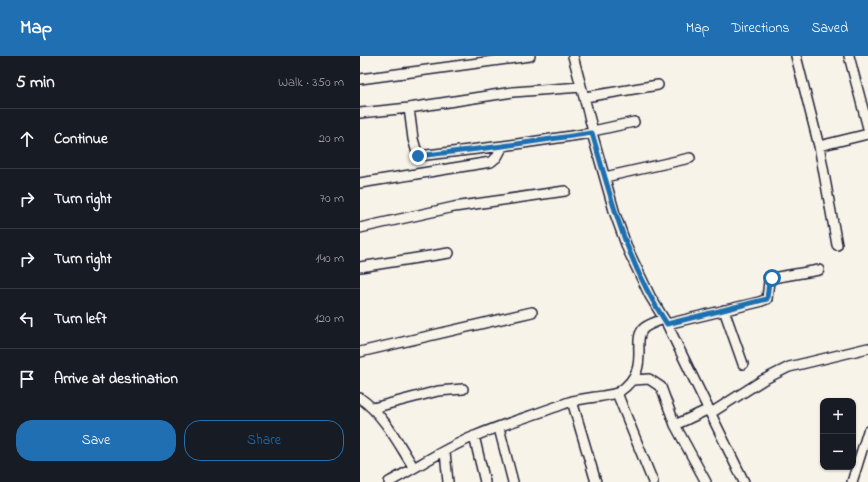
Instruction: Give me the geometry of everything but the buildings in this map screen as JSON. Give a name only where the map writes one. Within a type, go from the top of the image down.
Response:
[{"type":"street","points":[[360,79],[530,56]]},
{"type":"street","points":[[574,56],[615,214],[628,250],[710,411],[744,482]]},
{"type":"street","points":[[796,56],[819,146],[837,245]]},
{"type":"street","points":[[849,56],[868,128]]},
{"type":"street","points":[[585,97],[658,85]]},
{"type":"street","points":[[360,112],[409,108],[513,92],[581,87]]},
{"type":"street","points":[[409,108],[413,139],[418,156],[503,146],[593,132],[634,122]]},
{"type":"street","points":[[819,146],[868,134]]},
{"type":"street","points":[[360,183],[491,162],[497,157],[503,146]]},
{"type":"street","points":[[605,177],[690,158]]},
{"type":"street","points":[[360,228],[454,207],[565,191]]},
{"type":"street","points":[[360,267],[449,253]]},
{"type":"street","points":[[389,482],[474,436],[572,401],[591,396],[617,393],[634,380],[639,366],[641,332],[645,327],[767,299],[769,281],[772,278],[819,270]]},
{"type":"street","points":[[724,310],[743,364]]},
{"type":"street","points":[[360,352],[532,312]]},
{"type":"street","points":[[675,426],[710,411],[763,380],[789,368],[868,348]]},
{"type":"street","points":[[634,380],[650,379],[661,387],[675,426],[706,482]]},
{"type":"street","points":[[373,408],[438,391],[463,389]]},
{"type":"street","points":[[617,393],[653,482]]},
{"type":"street","points":[[360,398],[373,408],[384,420],[414,468]]},
{"type":"street","points":[[572,401],[596,482]]},
{"type":"street","points":[[499,428],[512,482]]},
{"type":"street","points":[[852,482],[868,431]]},
{"type":"street","points":[[474,436],[485,482]]},
{"type":"street","points":[[445,452],[448,482]]},
{"type":"route","points":[[418,156],[503,146],[592,133],[615,214],[628,250],[650,296],[667,324],[767,299],[769,294],[769,281],[772,278]]}]
